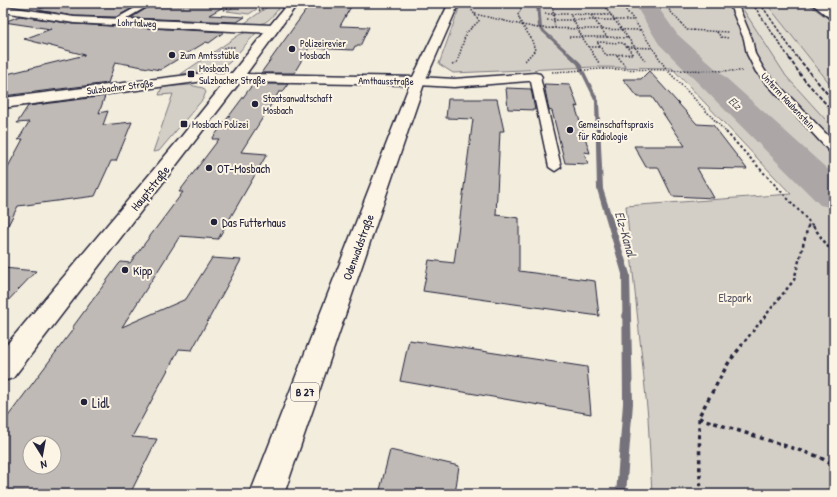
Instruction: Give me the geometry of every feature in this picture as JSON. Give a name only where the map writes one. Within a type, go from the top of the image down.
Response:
[{"type":"street","name":"Hauptstraße","points":[[3,369],[236,78],[258,47],[293,3]]},
{"type":"street","name":"Odenwaldstraße","points":[[267,494],[418,81],[454,3]]},
{"type":"street","points":[[816,3],[834,16]]},
{"type":"street","name":"Lohrtalweg","points":[[3,9],[74,20],[272,29]]},
{"type":"street","name":"Amthausstraße","points":[[236,78],[454,83],[535,77]]},
{"type":"street","name":"Sulzbacher Straße","points":[[3,103],[187,79],[236,78]]},
{"type":"lane","points":[[114,22],[149,3]]},
{"type":"lane","name":"Unterm Haubenstein","points":[[733,3],[748,39],[751,54],[760,72],[834,149]]},
{"type":"lane","points":[[535,77],[555,167]]},
{"type":"path","points":[[524,3],[518,15],[522,25],[531,38],[535,50],[524,63]]},
{"type":"path","points":[[552,3],[554,28]]},
{"type":"path","points":[[602,3],[646,62]]},
{"type":"path","points":[[620,3],[634,20],[667,70],[810,222],[834,255]]},
{"type":"path","points":[[663,3],[687,30],[733,32]]},
{"type":"path","points":[[454,64],[457,63],[466,32],[479,21],[470,6]]},
{"type":"path","points":[[221,8],[227,8]]},
{"type":"path","points":[[474,13],[538,28],[640,30]]},
{"type":"path","points":[[545,14],[611,15]]},
{"type":"path","points":[[570,14],[582,37],[599,63]]},
{"type":"path","points":[[591,15],[607,37]]},
{"type":"path","points":[[546,20],[634,20]]},
{"type":"path","points":[[569,37],[628,38]]},
{"type":"path","points":[[597,42],[624,43],[627,47],[634,54],[606,55],[597,42]]},
{"type":"path","points":[[187,79],[189,73],[226,47],[258,47]]},
{"type":"path","points":[[588,47],[600,47]]},
{"type":"path","points":[[627,47],[653,48]]},
{"type":"path","points":[[617,55],[628,69]]},
{"type":"path","points":[[578,70],[726,70]]},
{"type":"path","points":[[702,494],[700,482],[699,416],[729,362],[794,280],[810,222]]},
{"type":"path","points":[[699,418],[817,456],[834,465]]},
{"type":"shaded area","points":[[739,3],[766,3],[834,89],[834,129],[786,76]]},
{"type":"green space","points":[[241,3],[266,3],[249,14],[227,11]]},
{"type":"green space","points":[[273,3],[283,3],[274,15],[266,22],[242,25]]},
{"type":"green space","name":"Elzpark","points":[[461,3],[739,3],[786,76],[834,129],[834,494],[652,494],[648,417],[626,206],[791,194],[672,68],[595,67],[453,73],[439,64]]},
{"type":"green space","points":[[766,3],[807,3],[834,23],[834,89]]},
{"type":"green space","points":[[247,32],[256,33],[226,65],[199,72],[181,74],[239,35]]},
{"type":"green space","points":[[190,85],[203,88],[206,92],[203,99],[159,151],[153,152],[173,94],[159,95],[162,87]]},
{"type":"building","points":[[55,3],[106,3],[134,7],[116,17],[74,16],[37,10]]},
{"type":"building","points":[[155,3],[230,3],[209,15],[245,17],[237,22],[131,18]]},
{"type":"building","points":[[311,3],[353,3],[340,26],[369,27],[360,46],[355,46],[353,50],[309,48],[294,73],[261,73]]},
{"type":"building","points":[[20,16],[74,24],[224,32],[209,43],[206,42],[160,70],[115,62],[108,83],[3,96],[3,75],[85,55],[24,39],[51,29],[4,22]]},
{"type":"building","points":[[649,71],[697,124],[713,125],[747,169],[697,168],[714,198],[672,196],[658,167],[646,167],[634,146],[685,146],[652,97],[638,97],[623,79],[641,79]]},
{"type":"building","points":[[253,84],[288,84],[283,92],[279,92],[241,152],[267,154],[218,239],[180,236],[122,327],[186,299],[212,258],[241,260],[192,350],[179,349],[132,437],[157,439],[130,494],[3,494],[3,423],[74,328],[72,328],[119,264],[121,262],[130,263],[183,192],[179,192],[219,139],[212,139]]},
{"type":"building","name":"Gemeinschaftspraxis für Radiologie","points":[[544,84],[570,85],[578,107],[575,106],[590,153],[584,152],[588,164],[565,163],[552,111],[549,110]]},
{"type":"building","points":[[506,88],[531,89],[535,110],[508,109]]},
{"type":"building","points":[[105,96],[99,113],[108,111],[103,125],[132,122],[116,161],[111,161],[95,196],[18,206],[3,235],[3,176],[23,139],[18,140],[29,122],[17,123],[28,106]]},
{"type":"building","points":[[448,99],[497,99],[504,131],[500,131],[496,215],[519,218],[519,271],[595,281],[599,316],[423,291],[429,260],[454,263],[473,119],[446,118]]},
{"type":"building","points":[[3,268],[36,271],[3,306]]},
{"type":"building","points":[[409,340],[587,367],[591,414],[400,381]]},
{"type":"building","points":[[390,450],[459,466],[455,494],[379,494]]},
{"type":"waterway","name":"Elz-Kanal","points":[[538,3],[540,28],[579,63],[597,101],[600,189],[626,274],[628,403],[621,494]]},
{"type":"waterway","name":"Elz","points":[[644,3],[668,39],[834,196]]},
{"type":"railway","points":[[752,3],[790,59]]},
{"type":"railway","points":[[760,3],[798,59]]},
{"type":"railway","points":[[789,58],[802,77],[834,113]]},
{"type":"railway","points":[[798,58],[834,102]]},
{"type":"place","name":"Polizeirevier Mosbach","points":[[292,49]]},
{"type":"place","name":"Zum Amtsstüble","points":[[172,55]]},
{"type":"place","name":"Mosbach Sulzbacher Straße","points":[[191,74]]},
{"type":"place","name":"Staatsanwaltschaft Mosbach","points":[[255,104]]},
{"type":"place","name":"Mosbach Polizei","points":[[184,124]]},
{"type":"place","name":"Gemeinschaftspraxis für Radiologie","points":[[570,130]]},
{"type":"place","name":"OT-Mosbach","points":[[209,168]]},
{"type":"place","name":"Das Futterhaus","points":[[214,222]]},
{"type":"place","name":"Kipp","points":[[125,270]]},
{"type":"place","name":"Lidl","points":[[84,402]]}]
